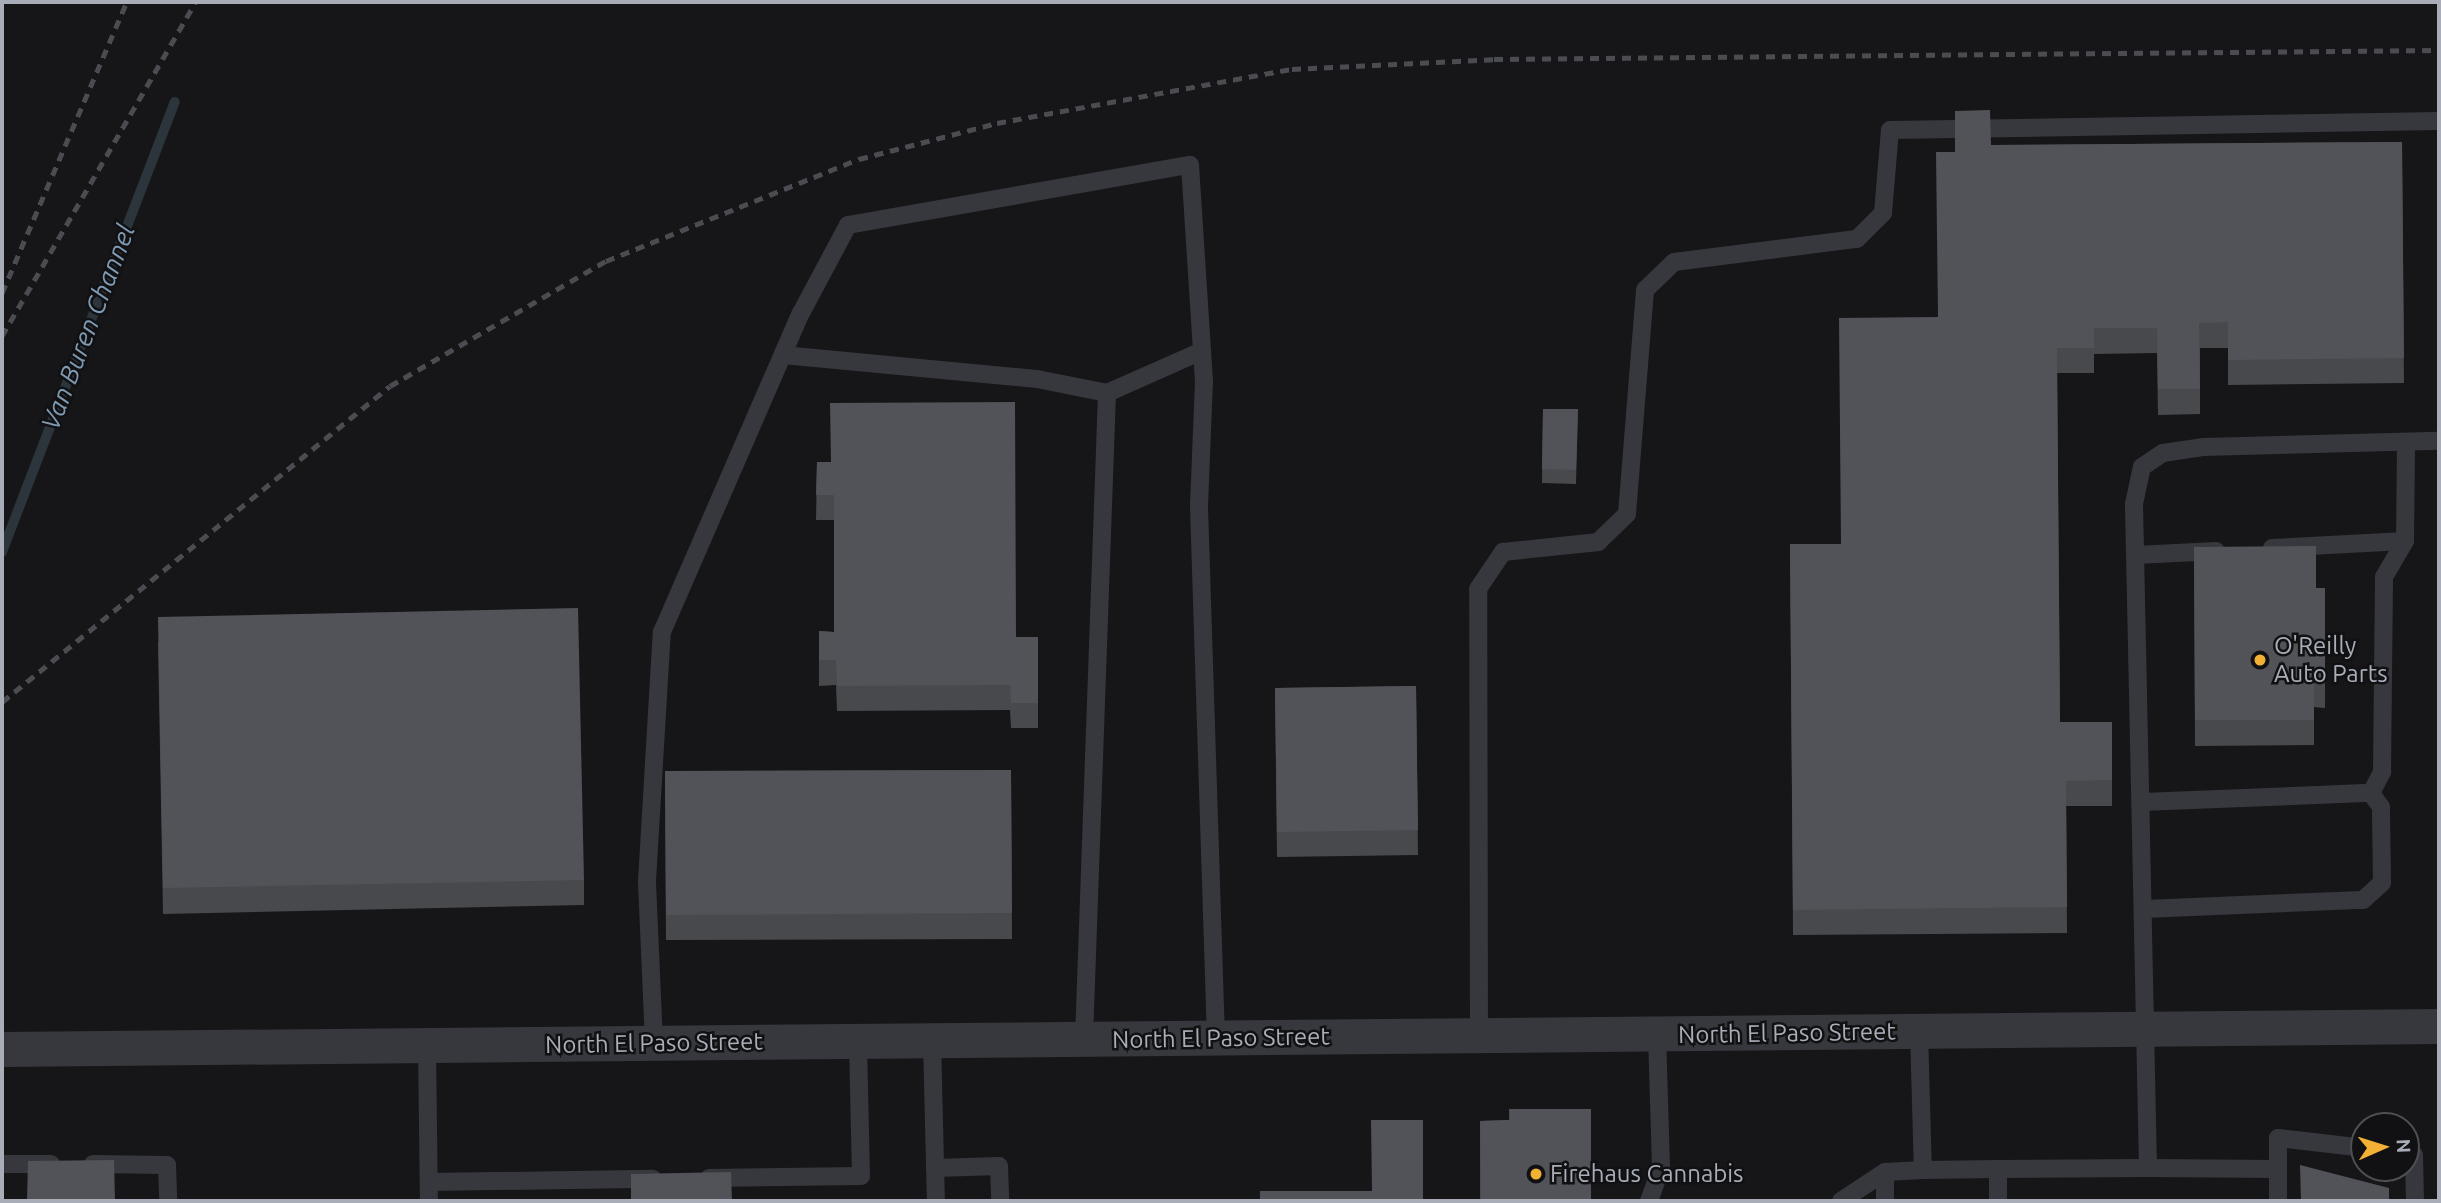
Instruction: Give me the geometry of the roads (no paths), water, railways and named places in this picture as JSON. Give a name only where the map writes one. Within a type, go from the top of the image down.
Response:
[{"type":"street","name":"North El Paso Street","points":[[2,1049],[2439,1027]]},
{"type":"lane","points":[[1479,1036],[1478,589],[1503,552],[1598,542],[1627,514],[1644,290],[1674,262],[1857,239],[1883,213],[1890,130],[2439,121]]},
{"type":"lane","points":[[654,1044],[647,881],[662,632],[782,355],[848,225],[1190,165],[1202,351],[1199,507],[1216,1038]]},
{"type":"lane","points":[[782,355],[1037,379],[1107,393],[1202,351]]},
{"type":"lane","points":[[1084,1039],[1107,393]]},
{"type":"lane","points":[[2148,1168],[2148,1029],[2134,504],[2142,467],[2163,453],[2439,441]]},
{"type":"lane","points":[[2371,793],[2382,772],[2384,577],[2405,541],[2406,442]]},
{"type":"lane","points":[[2136,555],[2405,541]]},
{"type":"lane","points":[[2142,802],[2371,793]]},
{"type":"lane","points":[[2145,909],[2363,900],[2382,883],[2381,807],[2371,793]]},
{"type":"lane","points":[[1919,1031],[1923,1170]]},
{"type":"lane","points":[[1649,1201],[1661,1168],[1657,1034]]},
{"type":"lane","points":[[932,1041],[936,1201]]},
{"type":"lane","points":[[429,1182],[861,1176],[858,1042]]},
{"type":"lane","points":[[427,1045],[429,1201]]},
{"type":"lane","points":[[2278,1201],[2278,1138],[2350,1147]]},
{"type":"lane","points":[[2,1164],[167,1165],[168,1201]]},
{"type":"lane","points":[[935,1168],[999,1166],[1000,1201]]},
{"type":"lane","points":[[1998,1169],[1998,1201]]},
{"type":"lane","points":[[1841,1201],[1885,1172],[1998,1169],[2278,1169]]},
{"type":"lane","points":[[1885,1172],[1885,1201]]},
{"type":"lane","points":[[2415,1182],[2415,1201]]},
{"type":"waterway","name":"Van Buren Channel","points":[[2,552],[175,102]]},
{"type":"railway","points":[[2,293],[127,2]]},
{"type":"railway","points":[[2,336],[196,2]]},
{"type":"railway","points":[[2,702],[390,386],[606,261],[859,159],[997,123],[1292,69],[1494,59],[2439,50]]},
{"type":"place","name":"O'Reilly Auto Parts","points":[[2260,660]]},
{"type":"place","name":"Firehaus Cannabis","points":[[1536,1174]]}]
